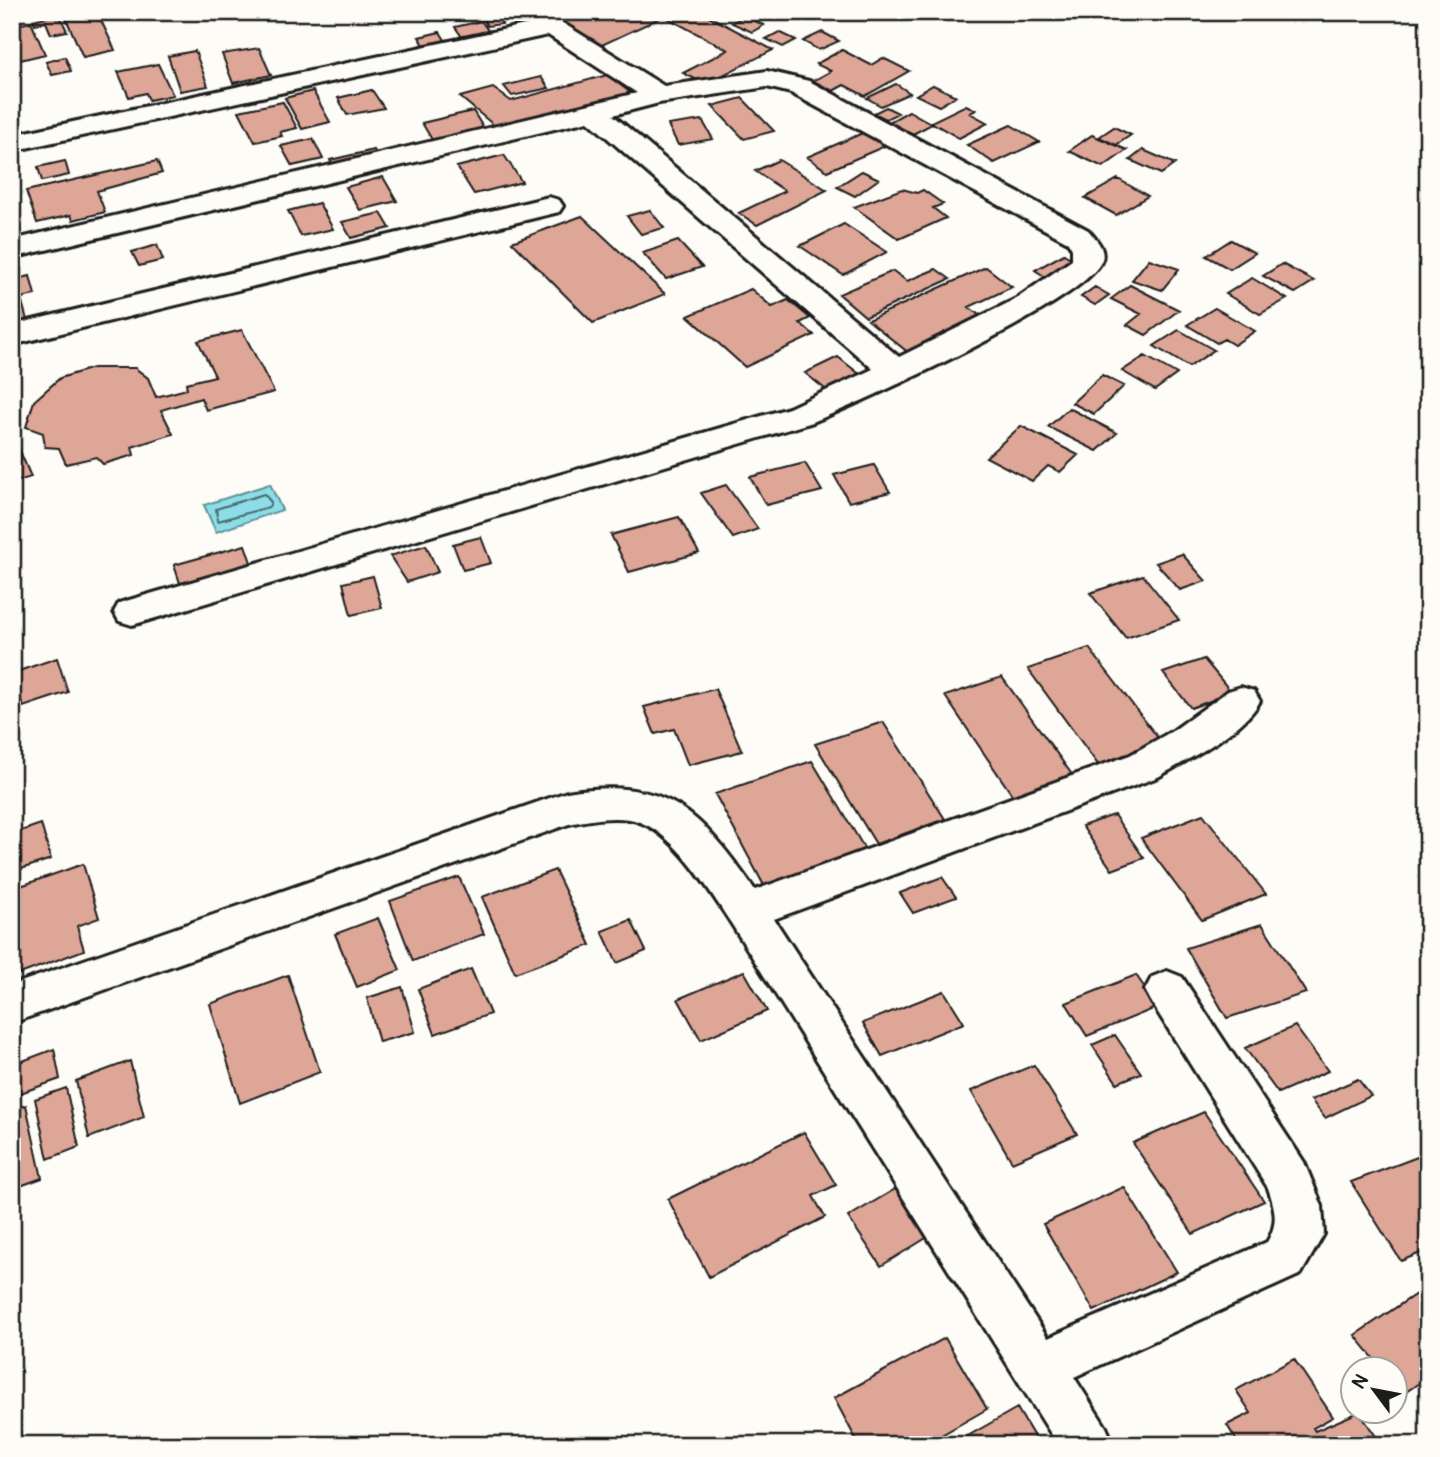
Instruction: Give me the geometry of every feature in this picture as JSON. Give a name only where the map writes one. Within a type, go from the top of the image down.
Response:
[{"type":"street","points":[[12,143],[545,20],[659,95]]},
{"type":"street","points":[[12,249],[659,95],[767,79],[784,81],[1079,236],[1087,245],[1088,257],[1083,267],[1057,287],[853,393],[801,415],[132,612]]},
{"type":"street","points":[[594,112],[895,370]]},
{"type":"street","points":[[12,335],[549,206]]},
{"type":"street","points":[[746,911],[1144,766],[1188,741],[1241,701]]},
{"type":"street","points":[[12,1004],[567,808],[599,800],[645,807],[664,815],[696,839],[746,911],[1088,1445]]},
{"type":"street","points":[[1037,1368],[1283,1258],[1300,1234],[1298,1206],[1287,1177],[1167,990]]},
{"type":"water","points":[[270,484],[282,510],[216,532],[204,505]]},
{"type":"building","points":[[97,12],[115,50],[83,57],[64,14]]},
{"type":"building","points":[[566,12],[701,12],[773,50],[705,84],[683,73],[728,50],[664,16],[602,45],[554,18]]},
{"type":"building","points":[[59,14],[67,31],[51,34],[46,22],[35,24],[33,20]]},
{"type":"building","points":[[498,15],[502,24],[487,26],[483,18]]},
{"type":"building","points":[[744,16],[764,25],[752,32],[732,23]]},
{"type":"building","points":[[481,21],[493,37],[467,44],[455,27]]},
{"type":"building","points":[[31,22],[45,54],[12,62],[12,26]]},
{"type":"building","points":[[440,32],[447,43],[426,48],[419,37]]},
{"type":"building","points":[[779,32],[796,40],[783,47],[766,39]]},
{"type":"building","points":[[822,32],[839,41],[819,50],[803,41]]},
{"type":"building","points":[[259,48],[271,75],[233,83],[222,54]]},
{"type":"building","points":[[842,50],[871,65],[883,58],[909,71],[865,96],[844,85],[833,91],[813,81],[831,71],[816,64]]},
{"type":"building","points":[[195,51],[208,86],[180,91],[168,56]]},
{"type":"building","points":[[65,57],[71,71],[52,75],[46,62]]},
{"type":"building","points":[[158,64],[173,95],[149,100],[146,93],[129,97],[118,72]]},
{"type":"building","points":[[607,75],[639,99],[502,132],[460,97],[493,88],[511,101]]},
{"type":"building","points":[[541,77],[549,88],[512,96],[504,86]]},
{"type":"building","points":[[896,84],[910,93],[881,106],[867,98]]},
{"type":"building","points":[[933,85],[956,96],[939,106],[916,95]]},
{"type":"building","points":[[372,90],[384,108],[347,115],[338,98]]},
{"type":"building","points":[[313,91],[330,122],[302,129],[285,98]]},
{"type":"building","points":[[742,98],[774,131],[744,139],[712,106]]},
{"type":"building","points":[[283,102],[297,128],[280,132],[282,136],[255,142],[239,111]]},
{"type":"building","points":[[966,105],[976,110],[970,113],[988,123],[959,138],[931,122]]},
{"type":"building","points":[[886,107],[898,113],[886,119],[874,113]]},
{"type":"building","points":[[473,111],[489,137],[434,143],[422,123]]},
{"type":"building","points":[[909,111],[932,124],[911,135],[889,122]]},
{"type":"building","points":[[702,120],[713,139],[678,145],[668,125]]},
{"type":"building","points":[[1011,125],[1039,142],[994,163],[967,145]]},
{"type":"building","points":[[1114,127],[1131,135],[1116,145],[1099,137]]},
{"type":"building","points":[[865,132],[885,146],[827,171],[807,157]]},
{"type":"building","points":[[1092,135],[1127,150],[1103,167],[1069,151]]},
{"type":"building","points":[[313,139],[323,159],[292,166],[281,146]]},
{"type":"building","points":[[374,150],[380,161],[336,172],[330,160]]},
{"type":"building","points":[[1143,150],[1175,164],[1161,174],[1130,160]]},
{"type":"building","points":[[504,155],[522,182],[474,194],[457,167]]},
{"type":"building","points":[[779,160],[827,190],[757,225],[739,213],[785,191],[755,171]]},
{"type":"building","points":[[65,161],[69,175],[42,181],[38,167]]},
{"type":"building","points":[[157,161],[162,173],[97,191],[105,212],[73,220],[71,215],[37,223],[26,191]]},
{"type":"building","points":[[862,171],[879,179],[855,196],[837,187]]},
{"type":"building","points":[[383,177],[397,201],[360,210],[346,187]]},
{"type":"building","points":[[1118,179],[1148,196],[1116,215],[1085,198]]},
{"type":"building","points":[[902,189],[917,193],[923,190],[943,204],[933,208],[946,218],[899,239],[854,207]]},
{"type":"building","points":[[319,203],[333,229],[301,236],[288,211]]},
{"type":"building","points":[[650,210],[664,228],[641,234],[627,216]]},
{"type":"building","points":[[381,213],[390,228],[351,238],[342,222]]},
{"type":"building","points":[[582,216],[665,294],[593,323],[512,242]]},
{"type":"building","points":[[844,224],[887,252],[843,275],[800,246]]},
{"type":"building","points":[[1231,240],[1255,253],[1230,269],[1206,256]]},
{"type":"building","points":[[678,241],[702,267],[666,279],[643,253]]},
{"type":"building","points":[[157,245],[163,260],[139,266],[132,252]]},
{"type":"building","points":[[1064,254],[1083,266],[1053,282],[1035,270]]},
{"type":"building","points":[[1149,259],[1179,269],[1162,290],[1132,280]]},
{"type":"building","points":[[1282,264],[1314,281],[1295,293],[1263,276]]},
{"type":"building","points":[[986,267],[1012,287],[969,307],[989,323],[915,358],[868,320]]},
{"type":"building","points":[[936,269],[950,279],[866,317],[839,294],[893,271],[907,281]]},
{"type":"building","points":[[30,276],[35,295],[21,298],[27,320],[12,323],[12,280]]},
{"type":"building","points":[[1252,278],[1287,299],[1260,314],[1226,294]]},
{"type":"building","points":[[1130,285],[1179,310],[1146,335],[1127,325],[1141,314],[1111,299]]},
{"type":"building","points":[[1095,287],[1109,295],[1095,305],[1081,297]]},
{"type":"building","points":[[751,289],[772,307],[788,300],[810,318],[800,323],[814,335],[745,367],[688,316]]},
{"type":"building","points":[[1215,308],[1255,331],[1234,345],[1224,339],[1217,343],[1187,325]]},
{"type":"building","points":[[242,330],[274,392],[206,410],[201,398],[161,410],[173,434],[132,447],[134,455],[103,464],[96,457],[66,464],[59,448],[45,447],[43,433],[26,427],[34,401],[60,378],[93,368],[135,368],[148,378],[156,397],[187,389],[186,383],[215,376],[198,341]]},
{"type":"building","points":[[1179,330],[1214,350],[1189,367],[1154,346]]},
{"type":"building","points":[[1145,356],[1177,374],[1155,390],[1122,371]]},
{"type":"building","points":[[838,357],[862,376],[830,393],[805,373]]},
{"type":"building","points":[[1102,375],[1124,386],[1094,414],[1072,403]]},
{"type":"building","points":[[1069,408],[1117,433],[1097,451],[1048,427]]},
{"type":"building","points":[[1021,426],[1078,455],[1060,472],[1048,466],[1032,481],[986,457]]},
{"type":"building","points":[[16,442],[31,477],[12,483],[12,443]]},
{"type":"building","points":[[805,463],[822,491],[766,505],[750,477]]},
{"type":"building","points":[[874,465],[890,492],[849,502],[834,475]]},
{"type":"building","points":[[726,485],[758,529],[733,538],[701,493]]},
{"type":"building","points":[[679,517],[699,553],[629,572],[611,535]]},
{"type":"building","points":[[481,537],[491,563],[463,570],[453,544]]},
{"type":"building","points":[[245,545],[253,568],[182,589],[174,565]]},
{"type":"building","points":[[426,545],[438,572],[407,582],[390,556]]},
{"type":"building","points":[[1182,554],[1206,581],[1180,590],[1156,563]]},
{"type":"building","points":[[1143,575],[1179,620],[1126,638],[1090,593]]},
{"type":"building","points":[[373,576],[382,608],[351,615],[343,583]]},
{"type":"building","points":[[1089,648],[1165,747],[1102,770],[1028,669]]},
{"type":"building","points":[[57,658],[68,692],[23,707],[13,673]]},
{"type":"building","points":[[1204,659],[1232,693],[1191,708],[1163,673]]},
{"type":"building","points":[[1002,677],[1078,783],[1019,805],[945,696]]},
{"type":"building","points":[[715,689],[742,751],[688,765],[674,729],[655,734],[644,707]]},
{"type":"building","points":[[883,722],[945,819],[876,844],[815,744]]},
{"type":"building","points":[[812,761],[869,856],[768,893],[715,794]]},
{"type":"building","points":[[1203,814],[1266,894],[1202,920],[1141,838]]},
{"type":"building","points":[[1114,815],[1144,858],[1112,870],[1082,826]]},
{"type":"building","points":[[41,824],[51,859],[12,872],[12,834]]},
{"type":"building","points":[[83,864],[99,918],[77,926],[84,950],[12,977],[12,889]]},
{"type":"building","points":[[555,870],[591,945],[515,973],[482,897]]},
{"type":"building","points":[[459,877],[484,934],[413,961],[390,901]]},
{"type":"building","points":[[942,877],[956,897],[913,913],[900,893]]},
{"type":"building","points":[[378,918],[400,970],[357,987],[335,934]]},
{"type":"building","points":[[631,920],[646,951],[617,963],[602,931]]},
{"type":"building","points":[[1262,924],[1306,993],[1227,1018],[1186,948]]},
{"type":"building","points":[[471,969],[490,1014],[435,1034],[418,989]]},
{"type":"building","points":[[744,971],[767,1011],[701,1040],[678,999]]},
{"type":"building","points":[[288,975],[320,1072],[240,1103],[210,1004]]},
{"type":"building","points":[[1136,975],[1158,1007],[1087,1036],[1066,1003]]},
{"type":"building","points":[[402,987],[415,1032],[379,1042],[367,998]]},
{"type":"building","points":[[944,991],[964,1023],[882,1056],[863,1023]]},
{"type":"building","points":[[1295,1026],[1328,1071],[1278,1093],[1245,1048]]},
{"type":"building","points":[[1115,1035],[1141,1073],[1117,1083],[1092,1045]]},
{"type":"building","points":[[54,1049],[60,1079],[12,1096],[12,1065]]},
{"type":"building","points":[[130,1061],[144,1117],[89,1138],[76,1081]]},
{"type":"building","points":[[1034,1065],[1077,1134],[1012,1162],[971,1091]]},
{"type":"building","points":[[1358,1079],[1371,1096],[1325,1118],[1311,1100]]},
{"type":"building","points":[[66,1088],[79,1147],[48,1159],[35,1099]]},
{"type":"building","points":[[26,1105],[42,1178],[12,1189],[12,1110]]},
{"type":"building","points":[[1204,1112],[1264,1201],[1193,1234],[1133,1143]]},
{"type":"building","points":[[804,1132],[836,1185],[813,1196],[825,1217],[709,1277],[668,1199]]},
{"type":"building","points":[[1428,1153],[1428,1250],[1401,1261],[1351,1182]]},
{"type":"building","points":[[1124,1187],[1177,1272],[1094,1311],[1043,1224]]},
{"type":"building","points":[[897,1188],[931,1235],[881,1266],[848,1217]]},
{"type":"building","points":[[1428,1286],[1428,1377],[1408,1391],[1408,1356],[1372,1356],[1355,1335]]},
{"type":"building","points":[[945,1338],[987,1409],[924,1445],[859,1445],[834,1398]]},
{"type":"building","points":[[1294,1359],[1333,1417],[1313,1428],[1315,1431],[1338,1421],[1338,1426],[1369,1426],[1382,1445],[1239,1445],[1227,1425],[1251,1413],[1236,1390]]},
{"type":"building","points":[[1017,1408],[1039,1445],[952,1445]]}]
